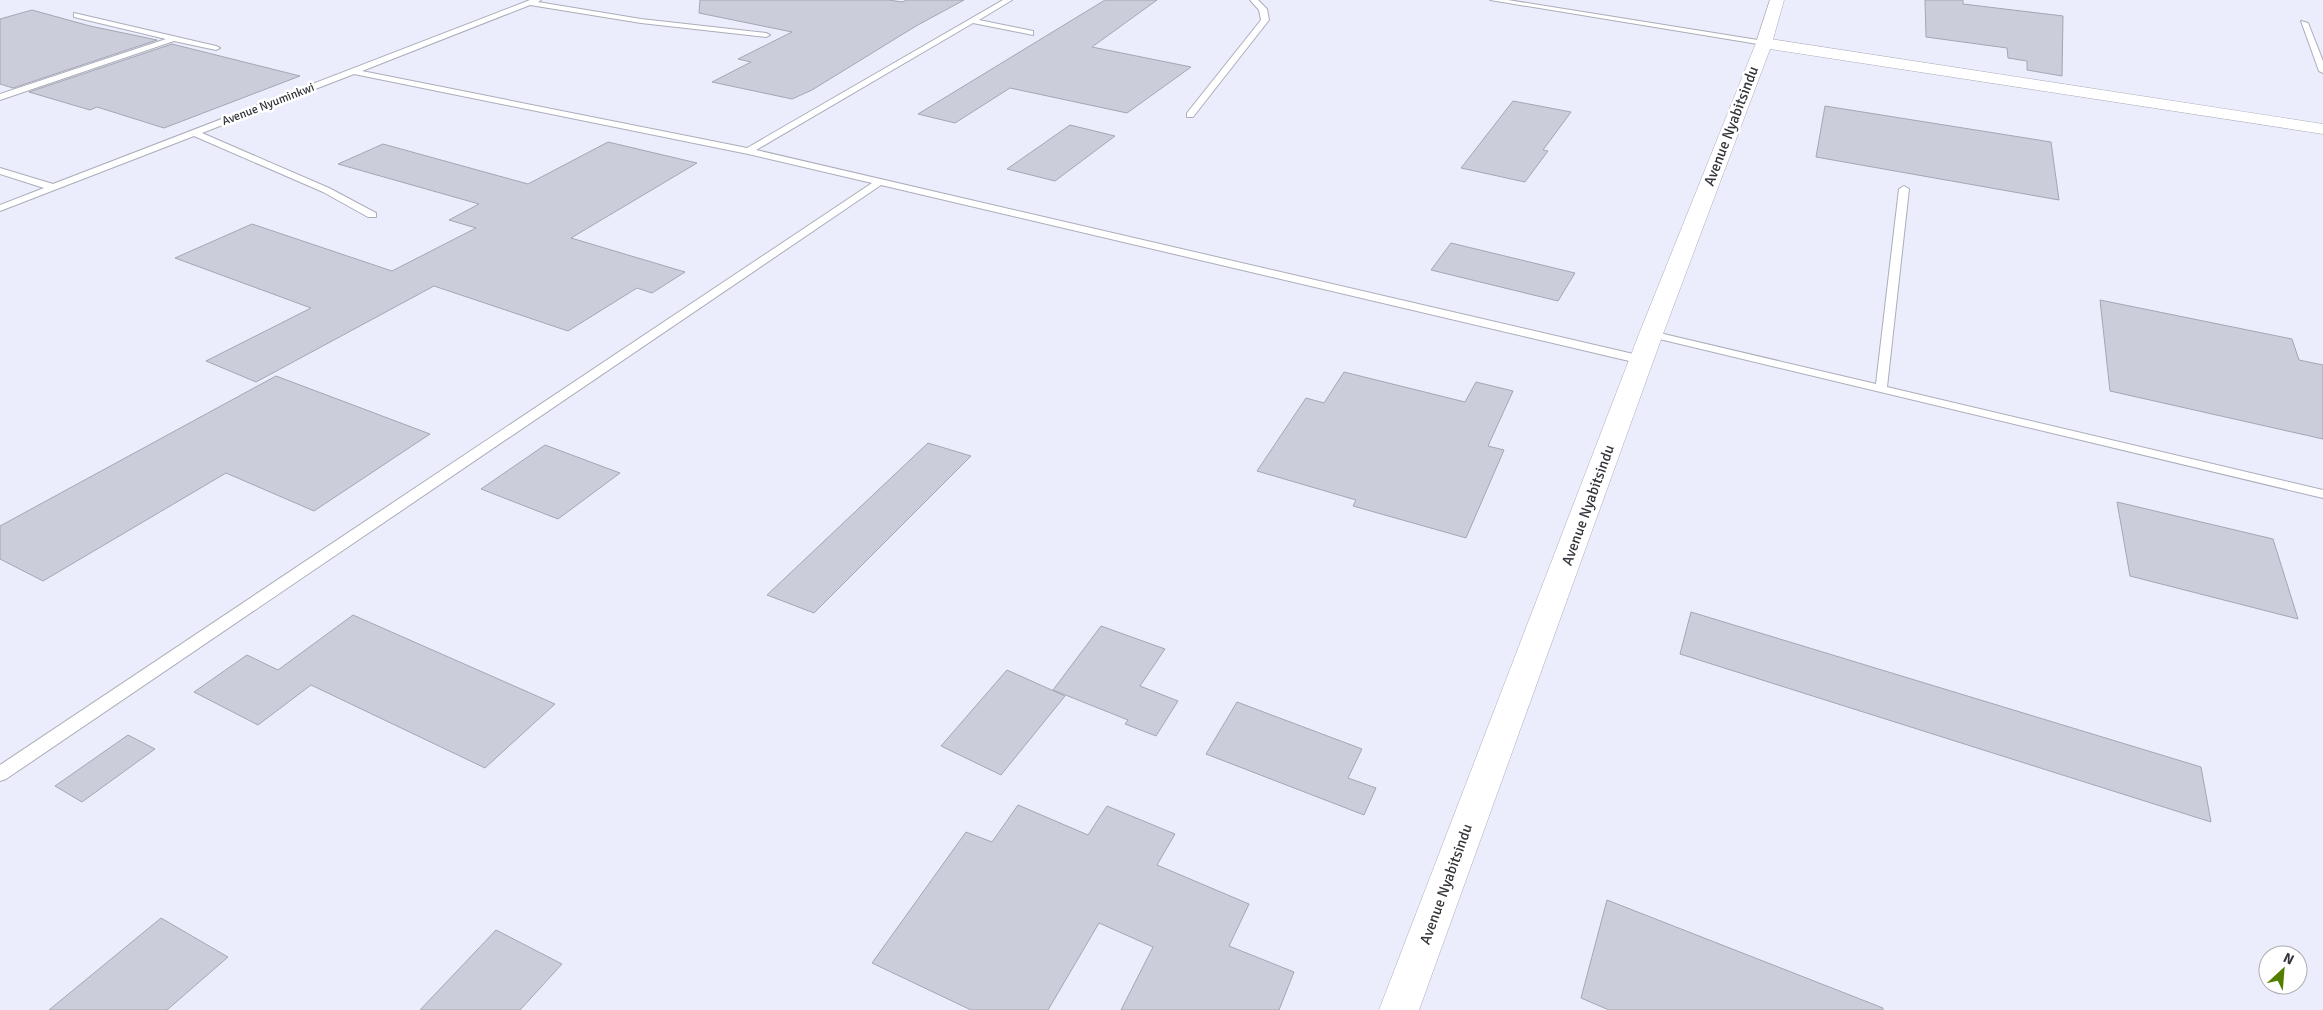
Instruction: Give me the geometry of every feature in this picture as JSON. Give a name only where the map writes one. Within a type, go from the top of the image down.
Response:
[{"type":"street","name":"Avenue Nyabitsindu","points":[[1399,1010],[1651,334],[1764,43],[1777,0]]},
{"type":"street","points":[[1764,43],[2323,129]]},
{"type":"lane","points":[[748,151],[1008,0]]},
{"type":"lane","points":[[1190,116],[1265,20],[1263,8],[1254,0]]},
{"type":"lane","points":[[1494,0],[1764,43]]},
{"type":"lane","points":[[533,1],[642,21],[766,35]]},
{"type":"lane","name":"Avenue Nyuminkwi","points":[[0,208],[533,1]]},
{"type":"lane","points":[[77,15],[216,48]]},
{"type":"lane","points":[[972,21],[1030,33]]},
{"type":"lane","points":[[2304,23],[2323,71]]},
{"type":"lane","points":[[0,97],[174,39]]},
{"type":"lane","points":[[352,71],[748,151],[1642,360]]},
{"type":"lane","points":[[194,133],[326,190],[372,215]]},
{"type":"lane","points":[[0,172],[52,187]]},
{"type":"lane","points":[[0,774],[881,181]]},
{"type":"lane","points":[[1881,389],[1904,189]]},
{"type":"lane","points":[[1651,334],[2323,494]]},
{"type":"shaded area","points":[[0,0],[2323,0],[2323,1010],[0,1010]]},
{"type":"building","points":[[700,0],[889,0],[902,2],[907,0],[964,0],[916,26],[812,90],[792,99],[712,82],[751,62],[738,59],[792,32],[699,13]]},
{"type":"building","points":[[1105,0],[1157,0],[1092,47],[1191,67],[1127,113],[1010,88],[955,123],[918,114]]},
{"type":"building","points":[[1925,0],[1963,0],[1963,4],[2063,16],[2062,76],[2027,70],[2027,61],[2008,58],[2007,48],[1926,37]]},
{"type":"building","points":[[32,10],[90,26],[157,40],[13,88],[0,84],[0,19]]},
{"type":"building","points":[[172,44],[300,76],[164,128],[97,107],[90,110],[29,92]]},
{"type":"building","points":[[1513,101],[1571,112],[1543,150],[1548,151],[1525,182],[1461,168]]},
{"type":"building","points":[[1825,106],[2051,142],[2059,200],[1816,157]]},
{"type":"building","points":[[1070,125],[1115,136],[1055,181],[1007,169]]},
{"type":"building","points":[[608,142],[697,163],[571,238],[685,272],[652,293],[637,288],[568,331],[434,286],[256,382],[206,361],[311,308],[175,258],[252,224],[392,271],[476,228],[449,220],[479,204],[338,164],[383,144],[528,184]]},
{"type":"building","points":[[1451,243],[1575,273],[1558,301],[1431,270]]},
{"type":"building","points":[[2100,300],[2292,339],[2299,360],[2323,365],[2323,439],[2110,391]]},
{"type":"building","points":[[1344,372],[1465,402],[1476,382],[1513,391],[1488,446],[1504,450],[1466,538],[1353,506],[1356,500],[1257,471],[1306,398],[1324,403]]},
{"type":"building","points":[[276,376],[430,434],[314,511],[226,473],[43,581],[0,559],[0,526]]},
{"type":"building","points":[[928,443],[971,456],[814,613],[767,595]]},
{"type":"building","points":[[545,445],[620,473],[558,519],[481,489]]},
{"type":"building","points":[[2117,502],[2273,539],[2298,619],[2130,576]]},
{"type":"building","points":[[1691,612],[2201,767],[2211,822],[1680,654]]},
{"type":"building","points":[[353,615],[555,704],[485,768],[311,685],[258,725],[194,692],[247,655],[278,670]]},
{"type":"building","points":[[1101,626],[1165,649],[1140,686],[1178,701],[1156,736],[1125,724],[1128,720],[1053,690]]},
{"type":"building","points":[[1007,670],[1065,696],[1001,775],[941,746]]},
{"type":"building","points":[[1237,702],[1362,749],[1348,778],[1376,788],[1364,815],[1206,754]]},
{"type":"building","points":[[128,735],[155,749],[82,802],[55,786]]},
{"type":"building","points":[[1018,805],[1088,835],[1107,806],[1175,834],[1157,865],[1249,904],[1229,946],[1294,972],[1279,1010],[1121,1010],[1153,947],[1099,923],[1048,1010],[971,1010],[872,963],[966,832],[992,842]]},
{"type":"building","points":[[1607,900],[1883,1008],[1883,1010],[1609,1010],[1581,998]]},
{"type":"building","points":[[161,918],[228,957],[167,1010],[49,1010]]},
{"type":"building","points":[[496,930],[562,964],[520,1010],[420,1010]]}]
